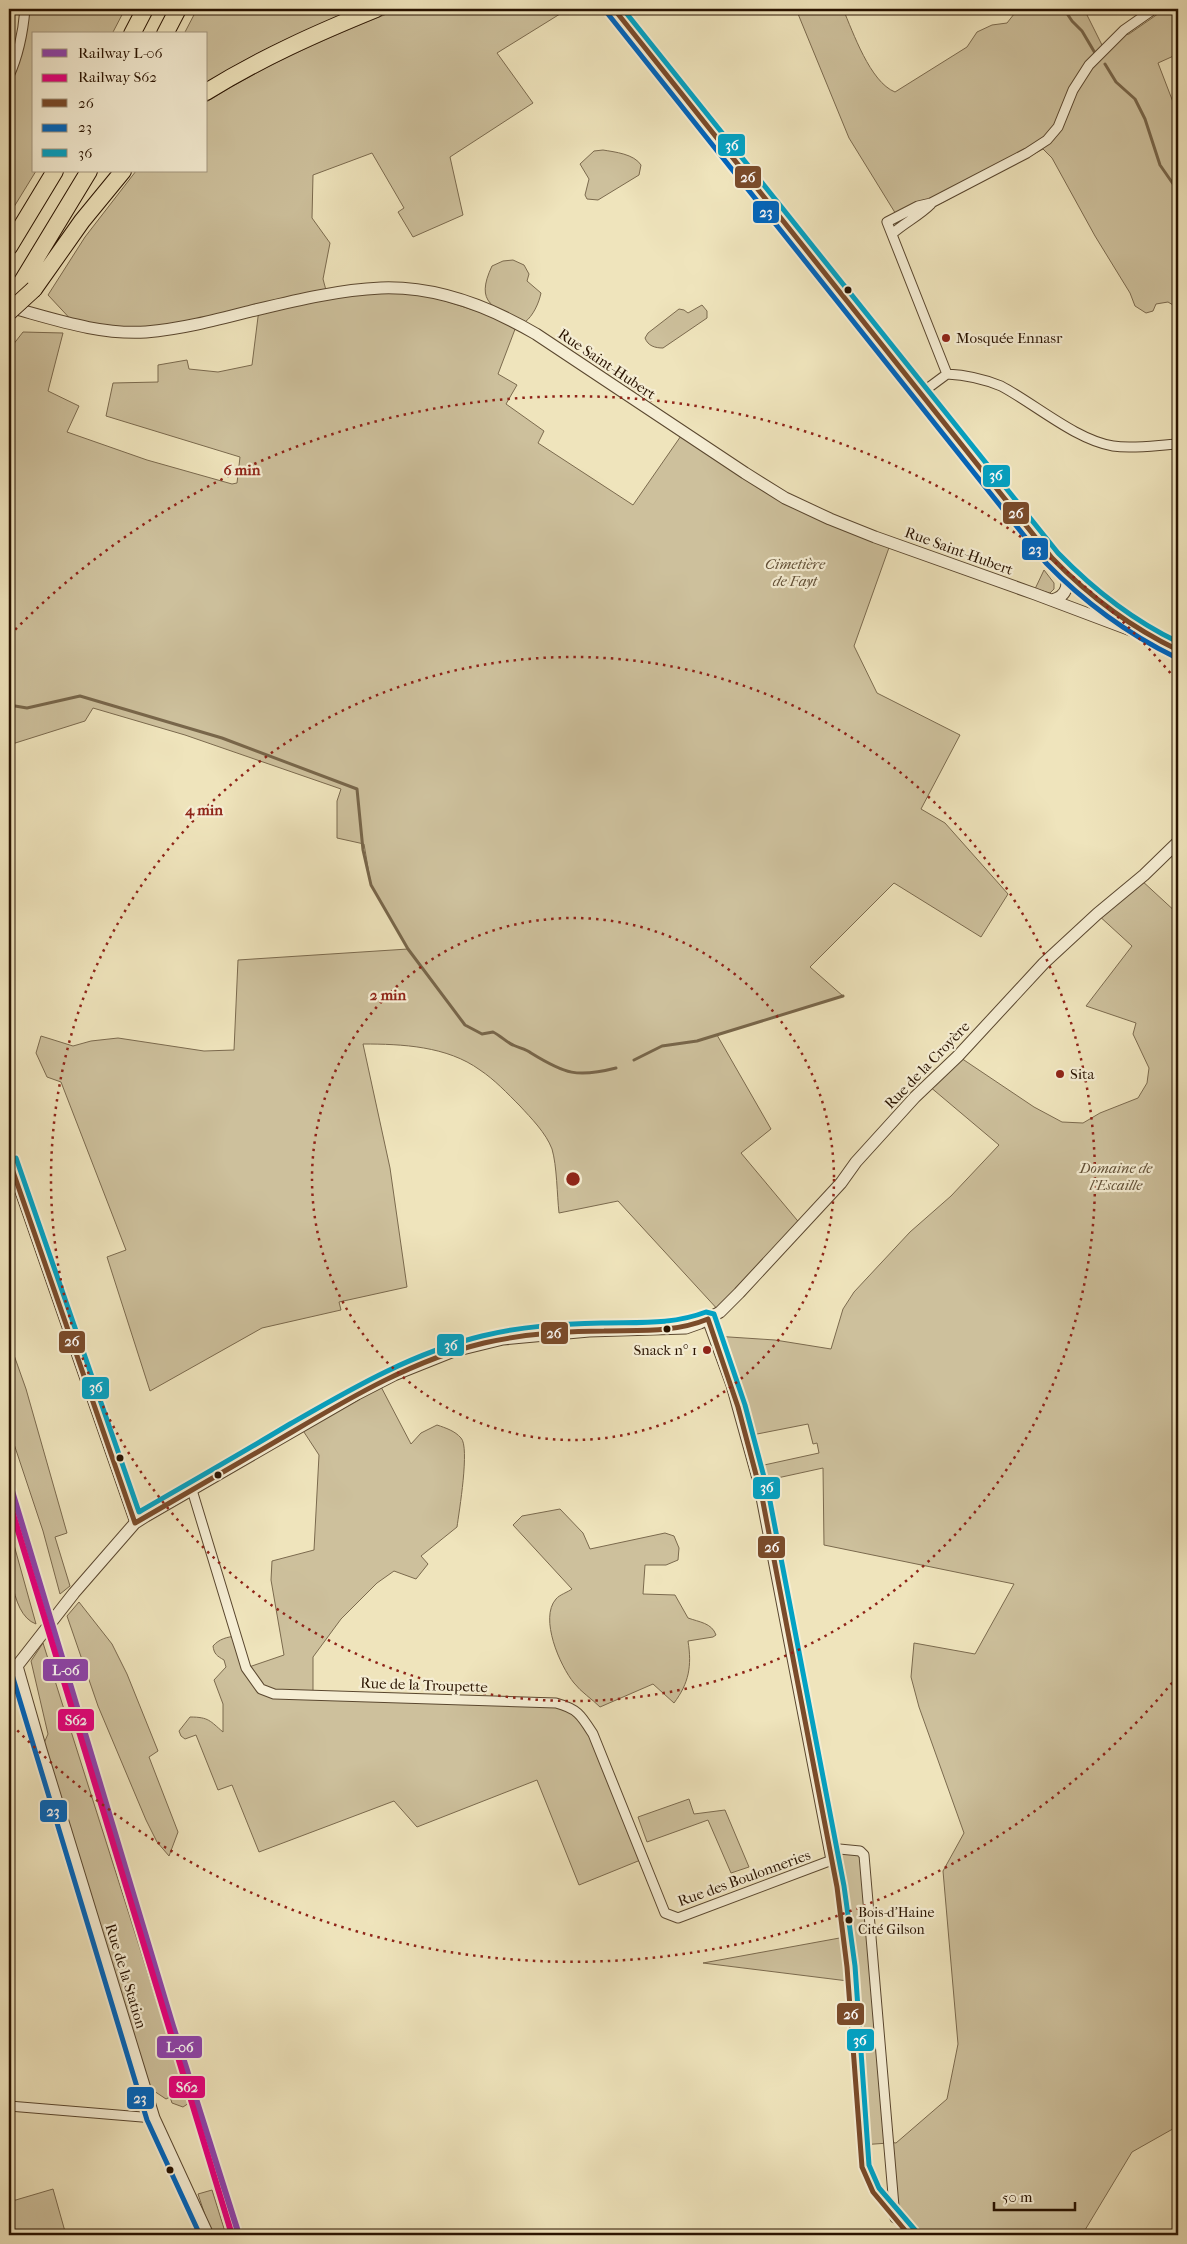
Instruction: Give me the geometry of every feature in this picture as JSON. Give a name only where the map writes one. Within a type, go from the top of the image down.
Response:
[{"type":"highway","points":[[133,32],[145,9]]},
{"type":"highway","points":[[166,32],[178,9]]},
{"type":"highway","points":[[208,91],[250,65],[326,29],[376,9]]},
{"type":"highway","points":[[9,247],[54,172]]},
{"type":"highway","points":[[9,304],[28,287],[88,172]]},
{"type":"highway","points":[[9,312],[122,172]]},
{"type":"main road","points":[[614,9],[963,449],[1052,558],[1106,608],[1154,640],[1178,650]]},
{"type":"street","points":[[9,76],[17,57],[25,9]]},
{"type":"street","points":[[947,374],[887,222],[918,206],[931,204],[1040,146],[1058,127],[1073,90],[1088,65],[1124,30],[1154,9]]},
{"type":"street","name":"Rue Saint-Hubert","points":[[9,308],[90,328],[128,332],[172,329],[344,291],[372,289],[414,290],[468,302],[509,319],[536,334],[721,458],[785,498],[830,519],[876,537],[1057,598],[1154,640]]},
{"type":"street","points":[[920,394],[947,374],[990,382],[1001,386],[1089,439],[1112,446],[1128,447],[1178,444]]},
{"type":"street","points":[[1052,558],[1067,582],[1066,592],[1057,598]]},
{"type":"street","points":[[1057,598],[1079,594],[1092,597],[1095,604],[1092,610],[1086,612]]},
{"type":"street","name":"Rue de la Croyère","points":[[16,1666],[74,1593],[135,1523],[357,1394],[394,1375],[454,1351],[504,1339],[588,1331],[686,1328],[720,1312],[842,1182],[856,1162],[915,1097],[958,1056],[1048,958],[1140,879],[1178,842]]},
{"type":"street","points":[[9,1160],[135,1523]]},
{"type":"street","points":[[708,1319],[732,1385],[759,1482],[832,1860]]},
{"type":"street","name":"Rue de la Troupette","points":[[192,1490],[246,1668],[261,1689],[274,1694],[556,1703],[573,1708],[581,1715],[593,1734],[665,1913]]},
{"type":"street","name":"Rue de la Station","points":[[16,1666],[154,2118],[208,2235]]},
{"type":"street","points":[[829,1848],[860,1851],[864,1855],[895,2218]]},
{"type":"street","name":"Rue des Boulonneries","points":[[665,1913],[678,1918],[832,1860]]},
{"type":"street","points":[[9,2106],[154,2118]]},
{"type":"green space","points":[[25,9],[125,9],[113,32],[32,32],[32,172],[35,172],[9,215],[9,76]]},
{"type":"green space","points":[[197,9],[358,9],[261,52],[208,83],[208,32],[185,32]]},
{"type":"green space","name":"Cimetière de Fayt","points":[[399,9],[568,9],[497,53],[533,103],[450,157],[463,215],[413,237],[398,212],[404,208],[372,153],[313,175],[312,218],[330,243],[323,279],[327,294],[408,289],[517,324],[498,374],[517,385],[506,404],[544,431],[538,443],[633,505],[683,433],[765,487],[891,542],[854,646],[877,693],[960,735],[921,809],[945,823],[1008,894],[981,937],[894,883],[810,967],[843,996],[717,1035],[771,1129],[741,1153],[802,1226],[720,1312],[618,1201],[559,1213],[555,1164],[552,1149],[546,1137],[501,1087],[485,1074],[467,1062],[439,1051],[408,1046],[363,1044],[390,1168],[407,1287],[339,1302],[341,1310],[262,1328],[150,1391],[107,1257],[126,1250],[61,1082],[47,1077],[36,1053],[41,1036],[73,1046],[91,1041],[118,1038],[204,1051],[234,1050],[238,960],[408,949],[371,885],[364,844],[337,838],[337,801],[341,789],[185,735],[93,708],[85,721],[9,745],[9,350],[23,332],[63,333],[48,391],[79,406],[67,432],[147,460],[232,484],[237,483],[240,457],[106,416],[113,383],[158,382],[158,365],[187,360],[189,369],[218,372],[252,365],[259,309],[172,329],[76,325],[48,295],[85,237],[135,172],[208,172],[208,101],[278,62]]},
{"type":"green space","points":[[796,9],[843,9],[857,43],[870,67],[886,87],[895,92],[967,47],[977,32],[992,25],[1007,23],[1018,9],[1084,9],[1105,51],[1120,36],[1129,34],[1165,9],[1178,9],[1178,54],[1158,63],[1178,115],[1178,245],[1175,247],[1174,258],[1178,263],[1178,308],[1168,302],[1156,304],[1153,311],[1146,313],[1135,306],[1130,293],[1095,236],[1052,158],[1043,149],[902,224],[849,138]]},
{"type":"green space","points":[[603,150],[634,158],[641,165],[639,175],[598,200],[587,199],[585,195],[589,179],[580,164],[594,151]]},
{"type":"green space","points":[[513,260],[524,265],[529,274],[527,281],[541,293],[535,309],[525,322],[496,308],[486,297],[485,289],[492,266],[503,261]]},
{"type":"green space","points":[[702,305],[707,311],[707,318],[663,348],[652,346],[646,341],[645,338],[648,333],[679,309],[688,313]]},
{"type":"green space","points":[[1044,570],[1054,583],[1054,589],[1050,593],[1035,589]]},
{"type":"green space","name":"Domaine de l'Escaille","points":[[1140,879],[1178,914],[1178,2126],[1132,2152],[1082,2235],[909,2235],[895,2218],[889,2143],[860,2145],[848,1981],[703,1963],[845,1937],[837,1879],[829,1848],[860,1851],[889,2142],[896,2143],[947,2099],[958,2044],[943,1871],[964,1833],[919,1707],[911,1677],[914,1643],[975,1654],[1014,1584],[824,1545],[823,1468],[759,1482],[755,1467],[819,1453],[817,1443],[813,1444],[808,1424],[747,1436],[714,1336],[775,1340],[831,1349],[843,1309],[854,1292],[910,1232],[951,1196],[999,1145],[929,1086],[958,1056],[1034,1107],[1062,1122],[1083,1123],[1100,1113],[1138,1098],[1147,1083],[1149,1068],[1133,1034],[1136,1023],[1086,1006],[1132,946],[1097,914]]},
{"type":"green space","points":[[9,1341],[26,1389],[67,1533],[55,1537],[70,1586],[60,1594],[43,1531],[9,1429]]},
{"type":"green space","points":[[379,1383],[411,1444],[421,1433],[437,1425],[461,1438],[464,1466],[457,1527],[421,1556],[428,1564],[416,1579],[394,1571],[377,1583],[341,1619],[313,1657],[313,1695],[556,1703],[581,1715],[643,1859],[579,1885],[537,1780],[417,1827],[394,1801],[259,1852],[232,1785],[218,1790],[196,1735],[185,1739],[181,1736],[179,1731],[190,1717],[209,1720],[223,1732],[223,1704],[214,1680],[226,1667],[224,1660],[214,1651],[213,1646],[215,1644],[223,1639],[236,1636],[246,1668],[284,1655],[271,1580],[272,1561],[314,1550],[319,1455],[300,1426]]},
{"type":"green space","points":[[560,1509],[583,1533],[590,1549],[665,1533],[674,1536],[679,1548],[678,1560],[666,1565],[645,1565],[643,1594],[675,1595],[688,1618],[708,1625],[716,1635],[688,1641],[690,1658],[688,1674],[683,1688],[674,1703],[653,1684],[600,1707],[574,1683],[563,1665],[553,1642],[550,1618],[551,1607],[559,1596],[572,1589],[513,1525],[522,1516]]},
{"type":"green space","points":[[9,1527],[36,1624],[27,1618],[15,1596],[10,1566]]},
{"type":"green space","points":[[79,1602],[112,1644],[127,1674],[158,1751],[149,1757],[178,1832],[169,1856],[157,1842],[146,1820],[98,1706],[67,1616]]},
{"type":"green space","points":[[43,1643],[189,2103],[183,2107],[172,2103],[170,2097],[166,2099],[151,2089],[142,2079],[41,1750],[48,1734],[31,1661]]},
{"type":"green space","points":[[689,1799],[694,1814],[725,1810],[749,1867],[731,1873],[708,1820],[647,1842],[638,1817]]},
{"type":"green space","points":[[53,2189],[66,2235],[9,2235],[9,2202]]},
{"type":"green space","points":[[212,2190],[226,2235],[208,2235],[209,2227],[198,2194]]},
{"type":"waterway","points":[[1064,9],[1082,31],[1095,53]]},
{"type":"waterway","points":[[1105,64],[1116,82],[1135,99],[1145,119],[1160,165],[1178,191]]},
{"type":"waterway","points":[[9,705],[27,708],[80,696],[222,738],[357,789],[363,850],[371,885],[408,949],[465,1025],[482,1034],[493,1032],[510,1044],[527,1050],[563,1070],[591,1073],[616,1068]]},
{"type":"waterway","points":[[634,1060],[662,1046],[697,1041],[843,996]]},
{"type":"rail line","name":"L-06","points":[[9,1481],[173,2026],[239,2235]]},
{"type":"rail line","name":"S62","points":[[9,1501],[232,2235]]},
{"type":"transit line","name":"26","points":[[614,9],[1052,558],[1095,598],[1111,610],[1143,631],[1178,650]]},
{"type":"transit line","name":"36","points":[[623,9],[1058,553],[1114,603],[1145,624],[1178,642]]},
{"type":"transit line","name":"23","points":[[608,14],[1046,563],[1075,591],[1106,616],[1140,638],[1175,657]]},
{"type":"transit line","name":"36","points":[[16,1158],[139,1512],[359,1385],[407,1362],[456,1343],[497,1333],[542,1326],[655,1322],[680,1319],[706,1312],[714,1314],[745,1405],[769,1496],[844,1886],[855,1966],[869,2165],[879,2188],[915,2230]]},
{"type":"transit line","name":"26","points":[[9,1160],[135,1523]]},
{"type":"transit line","name":"26","points":[[708,1319],[738,1407],[762,1497],[837,1887],[847,1967],[862,2167],[873,2192],[909,2235]]},
{"type":"transit line","name":"26","points":[[135,1523],[385,1380],[458,1350],[529,1335],[559,1332],[669,1329],[708,1319]]},
{"type":"transit line","name":"23","points":[[10,1668],[147,2120],[200,2235]]},
{"type":"place","name":"Mosquée Ennasr","points":[[946,338]]},
{"type":"place","name":"Sita","points":[[1060,1074]]},
{"type":"place","name":"Snack n° 1","points":[[707,1350]]},
{"type":"place","name":"Bois-d'Haine Cité Gilson","points":[[849,1920]]}]
